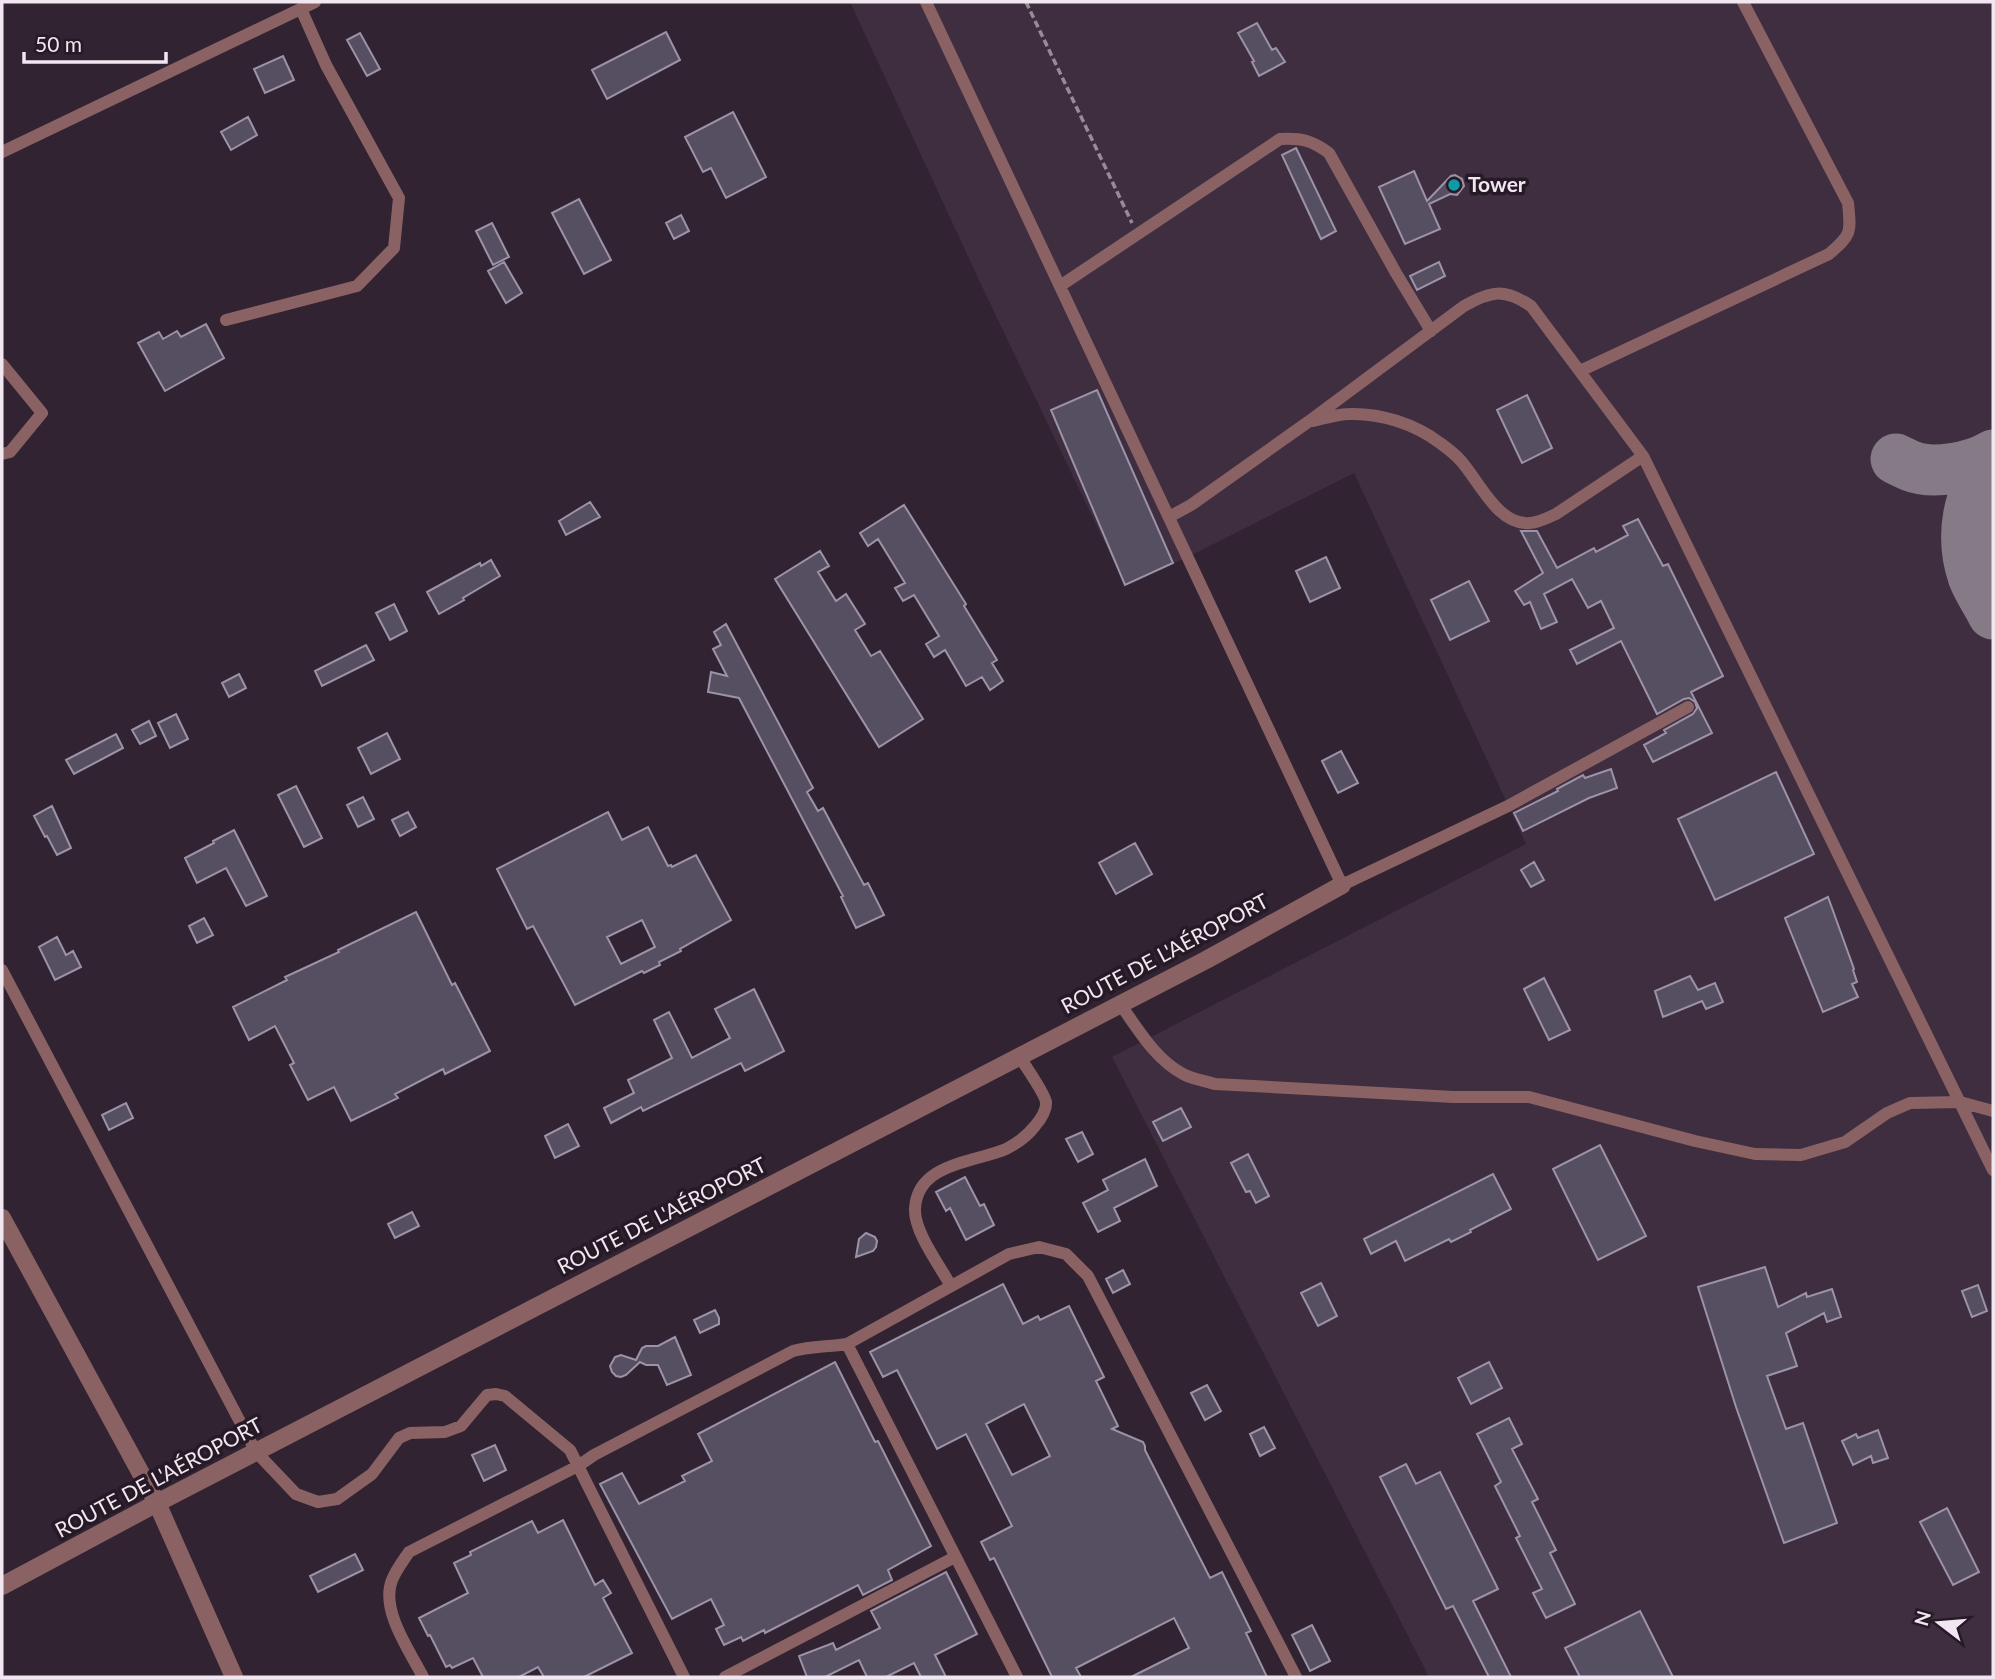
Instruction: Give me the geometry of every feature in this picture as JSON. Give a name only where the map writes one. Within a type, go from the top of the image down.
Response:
[{"type":"street","name":"ROUTE DE L'AÉROPORT","points":[[2,1586],[157,1503],[1206,960],[1342,885]]},
{"type":"street","points":[[2,1218],[157,1503],[234,1677]]},
{"type":"lane","points":[[2,152],[315,2]]},
{"type":"lane","points":[[926,2],[1342,885],[1508,806],[1688,707]]},
{"type":"lane","points":[[1580,371],[1829,254],[1844,241],[1850,229],[1848,203],[1743,2]]},
{"type":"lane","points":[[226,320],[357,286],[394,247],[399,198],[326,65],[301,9]]},
{"type":"lane","points":[[1060,286],[1280,138],[1298,138],[1314,143],[1329,153],[1431,331]]},
{"type":"lane","points":[[1169,517],[1191,505],[1308,422],[1464,306],[1482,296],[1495,294],[1515,296],[1531,306],[1643,456],[1993,1170]]},
{"type":"lane","points":[[2,363],[42,413],[10,452],[2,454]]},
{"type":"lane","points":[[1308,422],[1349,414],[1381,416],[1409,425],[1439,442],[1460,460],[1493,505],[1510,519],[1528,523],[1556,514],[1643,456]]},
{"type":"lane","points":[[2,970],[256,1452],[296,1494],[318,1502],[337,1499],[372,1474],[399,1438],[410,1433],[446,1432],[461,1426],[487,1395],[505,1396],[570,1450],[684,1677]]},
{"type":"lane","points":[[1120,1004],[1165,1062],[1184,1076],[1215,1084],[1453,1097],[1529,1097],[1755,1154],[1801,1154],[1845,1142],[1887,1112],[1910,1103],[1959,1102],[1993,1111]]},
{"type":"lane","points":[[951,1286],[918,1227],[915,1210],[918,1193],[925,1181],[940,1170],[1008,1148],[1030,1132],[1038,1122],[1045,1111],[1046,1100],[1019,1056]]},
{"type":"lane","points":[[424,1677],[394,1621],[389,1598],[391,1583],[398,1567],[410,1552],[793,1351],[811,1346],[847,1344],[1009,1254],[1039,1247],[1066,1254],[1088,1276],[1296,1677]]},
{"type":"lane","points":[[847,1344],[1017,1677]]},
{"type":"lane","points":[[725,1677],[955,1557]]},
{"type":"path","points":[[1026,2],[1137,234]]},
{"type":"shaded area","points":[[850,2],[1993,2],[1993,1677],[1429,1677],[1112,1057],[1526,844],[1354,473],[1188,557],[1125,585]]},
{"type":"building","points":[[1257,23],[1272,50],[1276,48],[1285,62],[1259,76],[1238,33]]},
{"type":"building","points":[[666,32],[680,60],[607,99],[592,70]]},
{"type":"building","points":[[360,33],[380,69],[367,76],[347,40]]},
{"type":"building","points":[[283,56],[294,80],[265,93],[254,69]]},
{"type":"building","points":[[733,112],[766,177],[726,198],[711,168],[703,172],[685,137]]},
{"type":"building","points":[[248,117],[257,135],[231,150],[221,132]]},
{"type":"building","points":[[1296,148],[1336,231],[1321,239],[1282,155]]},
{"type":"building","points":[[1414,171],[1427,201],[1451,176],[1462,179],[1464,186],[1457,195],[1450,194],[1429,204],[1440,229],[1405,244],[1379,187]]},
{"type":"building","points":[[579,199],[611,260],[584,274],[552,213]]},
{"type":"building","points":[[681,215],[689,231],[674,239],[666,223]]},
{"type":"building","points":[[492,223],[509,257],[493,265],[476,231]]},
{"type":"building","points":[[504,262],[522,293],[506,303],[488,271]]},
{"type":"building","points":[[1439,262],[1445,276],[1417,290],[1410,276]]},
{"type":"building","points":[[206,324],[224,358],[165,391],[138,343],[159,332],[163,339],[177,331],[181,337]]},
{"type":"building","points":[[1097,390],[1173,563],[1125,585],[1051,410]]},
{"type":"building","points":[[1527,395],[1552,448],[1522,463],[1497,410]]},
{"type":"building","points":[[590,502],[600,517],[566,535],[559,521]]},
{"type":"building","points":[[904,505],[966,604],[964,606],[997,660],[992,663],[1003,681],[990,690],[982,677],[966,686],[945,650],[934,657],[926,644],[939,636],[914,595],[903,601],[895,588],[905,583],[878,539],[868,546],[860,533]]},
{"type":"building","points":[[1638,519],[1663,566],[1668,564],[1723,676],[1691,692],[1712,733],[1653,762],[1644,745],[1693,714],[1697,708],[1695,702],[1689,698],[1684,699],[1657,714],[1621,641],[1577,664],[1570,650],[1614,628],[1601,601],[1588,608],[1572,579],[1544,594],[1557,622],[1541,629],[1530,602],[1524,605],[1515,591],[1543,573],[1521,531],[1537,531],[1557,568],[1594,548],[1596,552],[1628,535],[1623,526]]},
{"type":"building","points":[[820,551],[829,566],[818,572],[836,601],[846,594],[865,624],[855,630],[871,656],[880,651],[923,719],[879,747],[775,579]]},
{"type":"building","points":[[1326,557],[1340,588],[1310,602],[1296,571]]},
{"type":"building","points":[[491,560],[500,576],[439,614],[427,592],[480,563],[481,566]]},
{"type":"building","points":[[1469,581],[1489,621],[1450,640],[1431,600]]},
{"type":"building","points":[[394,604],[407,631],[390,640],[376,613]]},
{"type":"building","points":[[726,624],[813,788],[807,792],[818,811],[823,808],[864,885],[868,883],[884,915],[856,928],[841,897],[843,896],[739,698],[708,692],[711,672],[727,676],[713,649],[721,645],[714,632]]},
{"type":"building","points":[[366,645],[374,660],[322,686],[315,671]]},
{"type":"building","points":[[239,674],[246,688],[229,697],[222,683]]},
{"type":"building","points":[[176,714],[188,739],[170,748],[158,723]]},
{"type":"building","points":[[149,721],[156,736],[140,744],[132,730]]},
{"type":"building","points":[[387,733],[400,759],[371,774],[358,748]]},
{"type":"building","points":[[116,734],[123,748],[74,774],[66,760]]},
{"type":"building","points":[[1341,751],[1358,783],[1338,793],[1322,761]]},
{"type":"building","points":[[1611,769],[1617,788],[1589,798],[1523,831],[1514,813],[1583,775],[1585,778]]},
{"type":"building","points":[[1776,772],[1814,854],[1715,900],[1678,819]]},
{"type":"building","points":[[296,786],[322,838],[304,847],[278,795]]},
{"type":"building","points":[[363,797],[374,819],[358,827],[347,805]]},
{"type":"building","points":[[52,806],[71,848],[57,855],[34,816]]},
{"type":"building","points":[[408,812],[416,827],[400,836],[392,820]]},
{"type":"building","points":[[608,812],[622,840],[648,827],[668,866],[672,867],[696,855],[731,920],[659,962],[660,965],[644,973],[642,971],[575,1005],[533,926],[527,929],[497,869]],"holes":[[[642,920],[655,947],[621,964],[607,937]]]},
{"type":"building","points":[[234,830],[267,896],[246,906],[226,868],[197,883],[185,858]]},
{"type":"building","points":[[1135,843],[1152,874],[1116,894],[1099,863]]},
{"type":"building","points":[[1534,862],[1544,880],[1531,887],[1521,870]]},
{"type":"building","points":[[1828,897],[1854,969],[1857,982],[1852,984],[1858,997],[1823,1012],[1785,918]]},
{"type":"building","points":[[416,912],[452,985],[455,983],[490,1051],[445,1074],[443,1069],[395,1094],[398,1098],[351,1121],[334,1087],[308,1100],[290,1065],[294,1063],[275,1026],[249,1040],[233,1007],[287,980],[285,977]]},
{"type":"building","points":[[204,918],[213,935],[197,943],[189,926]]},
{"type":"building","points":[[57,937],[66,955],[73,951],[81,967],[55,980],[39,947]]},
{"type":"building","points":[[1690,976],[1698,990],[1715,983],[1723,1002],[1706,1009],[1702,1001],[1663,1017],[1655,991]]},
{"type":"building","points":[[1544,978],[1570,1030],[1549,1040],[1524,989]]},
{"type":"building","points":[[754,989],[784,1051],[745,1071],[741,1063],[643,1111],[641,1107],[611,1123],[604,1108],[634,1093],[628,1080],[672,1058],[654,1020],[669,1012],[692,1058],[730,1038],[715,1009]]},
{"type":"building","points":[[126,1103],[133,1118],[109,1130],[102,1115]]},
{"type":"building","points":[[1181,1108],[1191,1127],[1163,1141],[1153,1122]]},
{"type":"building","points":[[568,1124],[579,1146],[555,1158],[545,1136]]},
{"type":"building","points":[[1082,1132],[1093,1154],[1078,1162],[1066,1139]]},
{"type":"building","points":[[1600,1145],[1646,1236],[1598,1260],[1553,1169]]},
{"type":"building","points":[[1248,1154],[1269,1196],[1256,1203],[1250,1191],[1246,1192],[1231,1163]]},
{"type":"building","points":[[1145,1159],[1157,1186],[1114,1208],[1120,1221],[1098,1232],[1083,1203],[1108,1190],[1103,1180]]},
{"type":"building","points":[[1493,1174],[1511,1209],[1451,1242],[1449,1239],[1405,1261],[1396,1241],[1371,1254],[1364,1239]]},
{"type":"building","points":[[965,1177],[980,1206],[984,1204],[994,1225],[966,1240],[950,1208],[946,1211],[936,1192]]},
{"type":"building","points":[[412,1212],[419,1226],[395,1238],[388,1224]]},
{"type":"building","points":[[866,1233],[875,1237],[876,1247],[873,1251],[856,1257],[859,1239]]},
{"type":"building","points":[[1765,1267],[1778,1307],[1806,1293],[1807,1297],[1832,1289],[1841,1317],[1827,1322],[1824,1313],[1786,1333],[1797,1366],[1767,1376],[1786,1429],[1803,1423],[1837,1523],[1784,1543],[1736,1407],[1698,1287]]},
{"type":"building","points":[[1123,1270],[1130,1284],[1113,1293],[1106,1279]]},
{"type":"building","points":[[1321,1283],[1337,1316],[1318,1326],[1301,1293]]},
{"type":"building","points":[[1003,1284],[1023,1324],[1038,1316],[1040,1320],[1069,1306],[1104,1377],[1096,1381],[1118,1426],[1112,1429],[1143,1442],[1210,1578],[1222,1572],[1251,1631],[1246,1633],[1267,1677],[1131,1677],[1189,1648],[1174,1618],[1076,1668],[1081,1677],[1052,1677],[994,1558],[990,1560],[981,1542],[1012,1526],[966,1434],[937,1449],[897,1370],[883,1377],[870,1352]],"holes":[[[1024,1404],[1050,1456],[1012,1475],[986,1424]]]},
{"type":"building","points":[[1978,1285],[1987,1311],[1972,1317],[1962,1291]]},
{"type":"building","points":[[715,1310],[719,1324],[700,1333],[694,1320]]},
{"type":"building","points":[[675,1337],[691,1375],[667,1385],[658,1365],[640,1362],[621,1377],[612,1372],[610,1366],[615,1357],[621,1355],[636,1360],[642,1348],[658,1346]]},
{"type":"building","points":[[835,1362],[931,1546],[888,1570],[892,1580],[863,1595],[858,1585],[765,1633],[764,1630],[743,1641],[741,1637],[724,1645],[716,1629],[724,1625],[711,1599],[672,1619],[600,1484],[622,1473],[639,1504],[685,1481],[682,1476],[712,1461],[698,1434]]},
{"type":"building","points":[[1489,1362],[1502,1388],[1471,1404],[1458,1378]]},
{"type":"building","points":[[1207,1385],[1221,1411],[1205,1420],[1191,1393]]},
{"type":"building","points":[[1509,1418],[1522,1444],[1512,1449],[1538,1499],[1532,1502],[1556,1550],[1550,1553],[1575,1604],[1546,1618],[1533,1593],[1542,1589],[1516,1538],[1520,1536],[1495,1486],[1501,1482],[1477,1434]]},
{"type":"building","points":[[1264,1427],[1275,1448],[1260,1456],[1250,1434]]},
{"type":"building","points":[[1878,1430],[1888,1458],[1873,1463],[1871,1456],[1853,1465],[1842,1441],[1856,1434],[1858,1438]]},
{"type":"building","points":[[495,1445],[506,1470],[484,1481],[472,1455]]},
{"type":"building","points":[[1406,1464],[1416,1484],[1440,1472],[1498,1589],[1473,1601],[1511,1677],[1489,1677],[1453,1606],[1446,1609],[1380,1477]]},
{"type":"building","points":[[1947,1508],[1979,1572],[1953,1585],[1920,1522]]},
{"type":"building","points":[[563,1520],[595,1585],[603,1580],[611,1593],[603,1598],[632,1653],[584,1677],[544,1677],[538,1667],[519,1677],[483,1677],[473,1658],[452,1668],[450,1665],[446,1667],[419,1618],[468,1593],[454,1563],[532,1521],[538,1533]]},
{"type":"building","points":[[355,1554],[363,1570],[318,1592],[310,1576]]},
{"type":"building","points":[[946,1572],[977,1634],[935,1655],[946,1677],[921,1677],[914,1663],[886,1677],[867,1677],[859,1660],[825,1677],[807,1677],[799,1656],[833,1643],[836,1650],[880,1628],[871,1611]]},
{"type":"building","points":[[1640,1611],[1673,1677],[1580,1677],[1565,1648]]},
{"type":"building","points":[[1312,1625],[1330,1661],[1310,1671],[1292,1635]]},
{"type":"taxiway","points":[[1896,459],[1920,469],[1941,470],[1964,466],[1993,455]]},
{"type":"taxiway","points":[[1993,463],[1977,488],[1968,516],[1967,531],[1973,576],[1993,614]]},
{"type":"place","name":"Tower","points":[[1454,185]]}]
